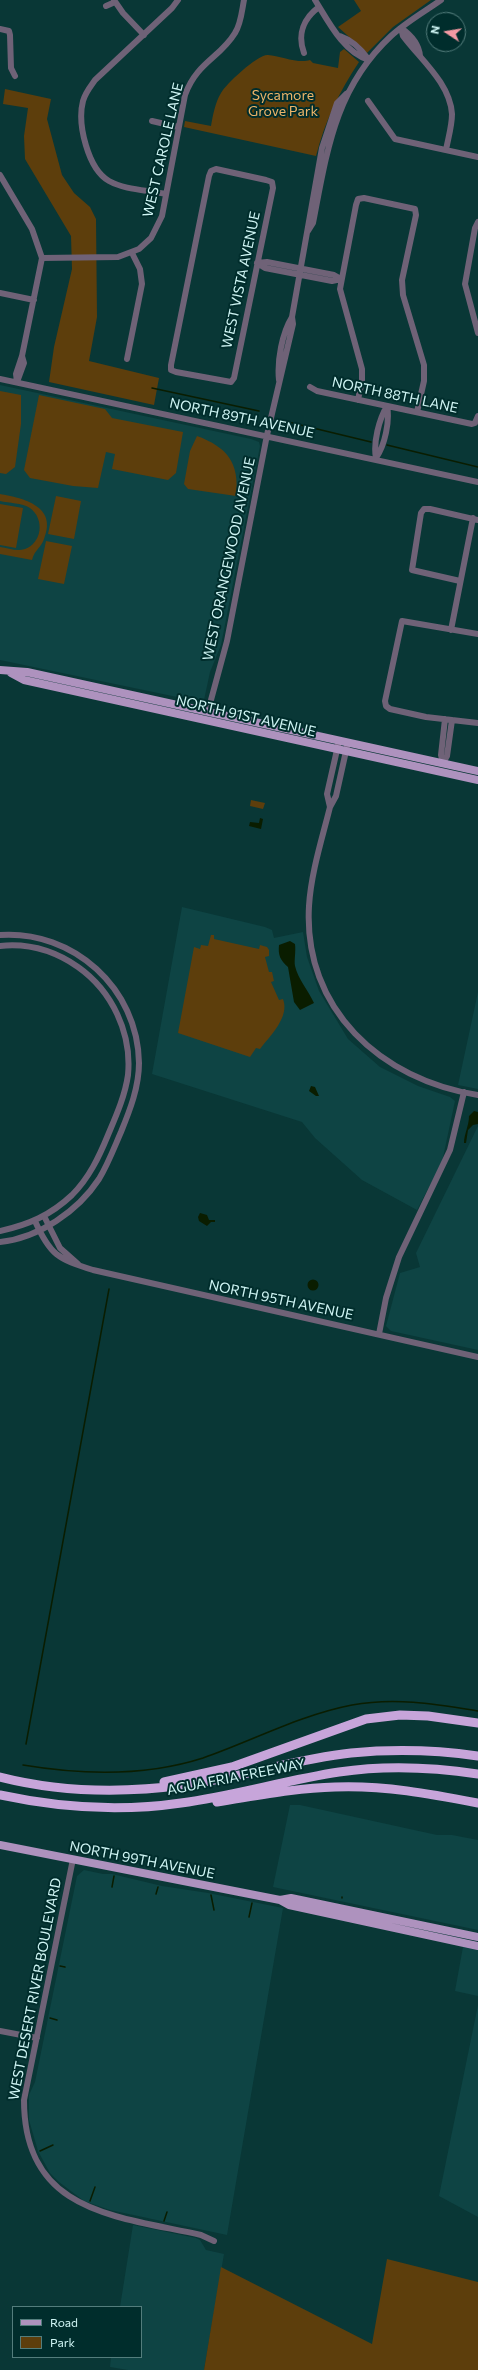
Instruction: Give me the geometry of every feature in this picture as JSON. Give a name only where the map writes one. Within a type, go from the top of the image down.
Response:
[{"type":"highway","points":[[111,1790],[185,1778],[232,1767],[366,1720],[400,1716],[428,1716],[478,1723]]},
{"type":"highway","name":"AGUA FRIA FREEWAY","points":[[0,1777],[45,1785],[111,1790],[185,1785],[350,1753],[410,1750],[478,1756]]},
{"type":"highway","name":"AGUA FRIA FREEWAY","points":[[0,1795],[82,1807],[133,1807],[182,1803],[340,1772],[420,1768],[478,1774]]},
{"type":"highway","points":[[182,1803],[207,1804],[285,1792],[350,1787],[416,1792],[478,1803]]},
{"type":"main road","name":"NORTH 91ST AVENUE","points":[[0,670],[27,672],[478,770]]},
{"type":"main road","name":"NORTH 91ST AVENUE","points":[[11,672],[24,680],[478,780]]},
{"type":"main road","points":[[76,692],[78,683]]},
{"type":"main road","points":[[157,709],[173,709],[196,714],[208,711]]},
{"type":"main road","points":[[412,766],[421,763],[439,767],[443,763]]},
{"type":"main road","name":"NORTH 99TH AVENUE","points":[[0,1845],[280,1900],[291,1898],[419,1928],[478,1946]]},
{"type":"main road","name":"NORTH 99TH AVENUE","points":[[419,1928],[475,1936]]},
{"type":"main road","points":[[475,1936],[478,1946]]},
{"type":"street","points":[[166,194],[111,182],[94,166],[89,154],[81,117],[83,101],[95,80],[172,8],[178,0]]},
{"type":"street","name":"WEST CAROLE LANE","points":[[132,253],[146,244],[156,230],[166,194],[178,127],[190,82],[196,72],[236,32],[244,0]]},
{"type":"street","points":[[315,0],[340,36],[343,45],[360,58],[368,60]]},
{"type":"street","name":"WEST ORANGEWOOD AVENUE","points":[[208,711],[227,641],[267,434],[286,359],[293,324],[292,317],[308,231],[313,223],[330,140],[345,102],[346,94],[368,60],[401,28],[441,0]]},
{"type":"street","points":[[106,6],[114,1],[144,34]]},
{"type":"street","points":[[304,53],[300,38],[304,23],[311,13],[319,7]]},
{"type":"street","points":[[401,28],[403,36],[420,56],[446,94],[452,114],[446,150]]},
{"type":"street","points":[[0,29],[9,32],[11,68],[15,76]]},
{"type":"street","points":[[89,76],[95,80]]},
{"type":"street","points":[[368,101],[396,138],[478,157]]},
{"type":"street","points":[[152,122],[178,127]]},
{"type":"street","name":"WEST VISTA AVENUE","points":[[216,169],[272,182],[273,188],[257,263],[234,378],[231,382],[171,370],[211,171],[216,169]]},
{"type":"street","points":[[0,175],[32,229],[42,258],[22,356],[16,374],[17,382]]},
{"type":"street","points":[[358,400],[362,380],[362,369],[342,302],[341,279],[358,199],[415,209],[416,215],[402,280],[403,294],[424,365],[424,381],[417,412]]},
{"type":"street","points":[[477,222],[465,284],[478,333]]},
{"type":"street","points":[[42,258],[112,258],[132,253],[140,269],[142,284],[127,359]]},
{"type":"street","points":[[257,263],[266,268],[334,275],[341,279]]},
{"type":"street","points":[[0,293],[34,300]]},
{"type":"street","name":"NORTH 89TH AVENUE","points":[[0,379],[261,435],[267,434],[478,482]]},
{"type":"street","name":"NORTH 88TH LANE","points":[[310,387],[358,400],[475,423],[478,416]]},
{"type":"street","points":[[376,458],[375,450],[383,413],[387,406]]},
{"type":"street","points":[[451,630],[460,581],[475,519],[424,509],[416,543],[412,570],[460,581]]},
{"type":"street","points":[[478,634],[402,621],[386,694],[386,706],[390,709],[445,719],[478,723]]},
{"type":"street","points":[[443,763],[441,755],[445,719]]},
{"type":"street","points":[[443,763],[447,756],[452,720]]},
{"type":"street","points":[[330,807],[327,794],[339,740]]},
{"type":"street","points":[[348,742],[336,796],[330,807],[311,890],[309,919],[315,961],[327,994],[339,1014],[354,1034],[380,1057],[415,1077],[478,1095]]},
{"type":"street","points":[[0,935],[24,935],[53,942],[73,951],[90,962],[110,981],[125,1005],[134,1030],[138,1047],[139,1064],[135,1092],[103,1172],[79,1202],[49,1225],[39,1230],[0,1242]]},
{"type":"street","points":[[0,946],[22,946],[51,952],[73,963],[89,976],[115,1008],[127,1049],[128,1075],[124,1094],[96,1163],[78,1189],[44,1216],[35,1221],[0,1231]]},
{"type":"street","points":[[379,1334],[386,1298],[399,1257],[450,1150],[464,1092]]},
{"type":"street","name":"NORTH 95TH AVENUE","points":[[44,1216],[60,1248],[79,1265]]},
{"type":"street","name":"NORTH 95TH AVENUE","points":[[35,1221],[39,1230],[56,1256],[68,1263],[126,1279],[478,1357]]},
{"type":"street","name":"WEST DESERT RIVER BOULEVARD","points":[[73,1859],[24,2100],[25,2122],[32,2149],[51,2181],[66,2195],[94,2210],[201,2235],[214,2240]]},
{"type":"street","points":[[0,2031],[36,2038]]},
{"type":"shaded area","points":[[0,385],[251,439],[259,442],[260,446],[221,645],[210,672],[204,700],[201,702],[0,660]]},
{"type":"shaded area","points":[[260,818],[263,819],[261,829],[249,826],[250,822],[259,823]]},
{"type":"shaded area","points":[[182,907],[265,927],[272,930],[274,938],[303,932],[307,957],[319,991],[348,1039],[380,1067],[418,1086],[450,1097],[455,1101],[442,1162],[417,1210],[362,1180],[315,1138],[302,1122],[152,1074]]},
{"type":"shaded area","points":[[290,941],[295,944],[296,971],[314,1003],[300,1010],[294,1002],[288,967],[281,960],[279,952],[279,945]]},
{"type":"shaded area","points":[[478,992],[478,1089],[458,1085]]},
{"type":"shaded area","points":[[311,1086],[315,1087],[319,1096],[316,1096],[309,1091]]},
{"type":"shaded area","points":[[474,1111],[478,1112],[478,1124],[473,1125],[468,1130],[466,1143],[464,1143],[469,1116]]},
{"type":"shaded area","points":[[478,1126],[478,1350],[391,1331],[386,1326],[400,1273],[420,1267],[416,1253]]},
{"type":"shaded area","points":[[200,1213],[207,1215],[209,1220],[215,1220],[215,1222],[211,1222],[207,1226],[199,1221],[198,1217]]},
{"type":"shaded area","points":[[313,1279],[317,1281],[319,1285],[317,1289],[313,1291],[309,1289],[307,1285],[309,1281]]},
{"type":"shaded area","points":[[290,1805],[300,1805],[437,1835],[452,1835],[478,1840],[478,1930],[273,1887]]},
{"type":"shaded area","points":[[84,1870],[103,1874],[112,1874],[162,1886],[208,1893],[283,1908],[227,2235],[110,2210],[84,2201],[59,2182],[50,2173],[38,2151],[29,2120],[29,2095],[35,2082],[77,1876]]},
{"type":"shaded area","points":[[463,1947],[478,1950],[478,1996],[455,1991]]},
{"type":"shaded area","points":[[478,2005],[478,2217],[439,2196]]},
{"type":"shaded area","points":[[133,2225],[196,2238],[200,2240],[206,2250],[224,2254],[204,2370],[128,2370],[110,2367],[111,2358],[142,2358],[142,2306],[120,2306]]},
{"type":"green space","points":[[354,0],[431,0],[393,27],[367,53],[338,27],[361,11]]},
{"type":"green space","name":"Sycamore Grove Park","points":[[344,49],[359,62],[333,107],[316,156],[184,127],[185,121],[211,126],[213,113],[219,97],[224,89],[250,64],[263,56],[268,55],[300,61],[310,60],[313,63],[338,68],[340,52]]},
{"type":"green space","points":[[5,89],[51,99],[47,119],[62,175],[74,193],[90,207],[96,219],[97,317],[89,361],[159,378],[154,405],[49,382],[54,347],[72,269],[71,236],[25,159],[24,136],[28,108],[3,104]]},
{"type":"green space","points":[[0,391],[21,395],[21,424],[15,467],[6,474],[0,473]]},
{"type":"green space","points":[[39,395],[105,409],[112,418],[183,432],[176,473],[168,480],[112,469],[115,454],[106,452],[98,488],[73,486],[30,478],[24,470]]},
{"type":"green space","points":[[197,436],[216,445],[224,451],[229,458],[236,474],[236,496],[188,489],[184,484],[190,451]]},
{"type":"green space","points":[[0,494],[28,501],[42,511],[46,519],[47,528],[44,539],[32,560],[0,554],[0,547],[19,550],[31,546],[35,542],[40,530],[38,518],[30,508],[19,504],[0,501]]},
{"type":"green space","points":[[56,496],[81,501],[74,539],[48,534]]},
{"type":"green space","points":[[0,504],[23,508],[16,548],[0,545]]},
{"type":"green space","points":[[46,541],[72,546],[64,584],[38,579]]},
{"type":"green space","points":[[251,800],[265,803],[263,809],[250,806]]},
{"type":"green space","points":[[211,935],[214,935],[214,939],[259,949],[260,945],[267,947],[269,950],[269,956],[265,957],[269,972],[272,972],[274,981],[271,982],[279,1000],[283,999],[284,1013],[274,1032],[260,1049],[256,1048],[250,1057],[178,1033],[194,947],[200,949],[201,945],[208,946]]},
{"type":"green space","points":[[387,2259],[478,2282],[478,2370],[204,2370],[221,2267],[372,2344]]},
{"type":"waterway","points":[[152,388],[259,411]]},
{"type":"waterway","points":[[284,421],[371,442]]},
{"type":"waterway","points":[[387,445],[478,467]]},
{"type":"waterway","points":[[26,1744],[109,1289]]},
{"type":"waterway","points":[[23,1765],[68,1771],[91,1772],[158,1769],[203,1758],[295,1722],[333,1709],[368,1703],[415,1702],[478,1711]]},
{"type":"waterway","points":[[112,1887],[114,1876]]},
{"type":"waterway","points":[[156,1894],[158,1887]]},
{"type":"waterway","points":[[211,1895],[214,1910]]},
{"type":"waterway","points":[[249,1917],[252,1903]]},
{"type":"waterway","points":[[60,1966],[65,1967]]},
{"type":"waterway","points":[[50,2018],[57,2020]]},
{"type":"waterway","points":[[40,2151],[53,2145]]},
{"type":"waterway","points":[[90,2201],[95,2187]]},
{"type":"waterway","points":[[164,2221],[167,2212]]}]
